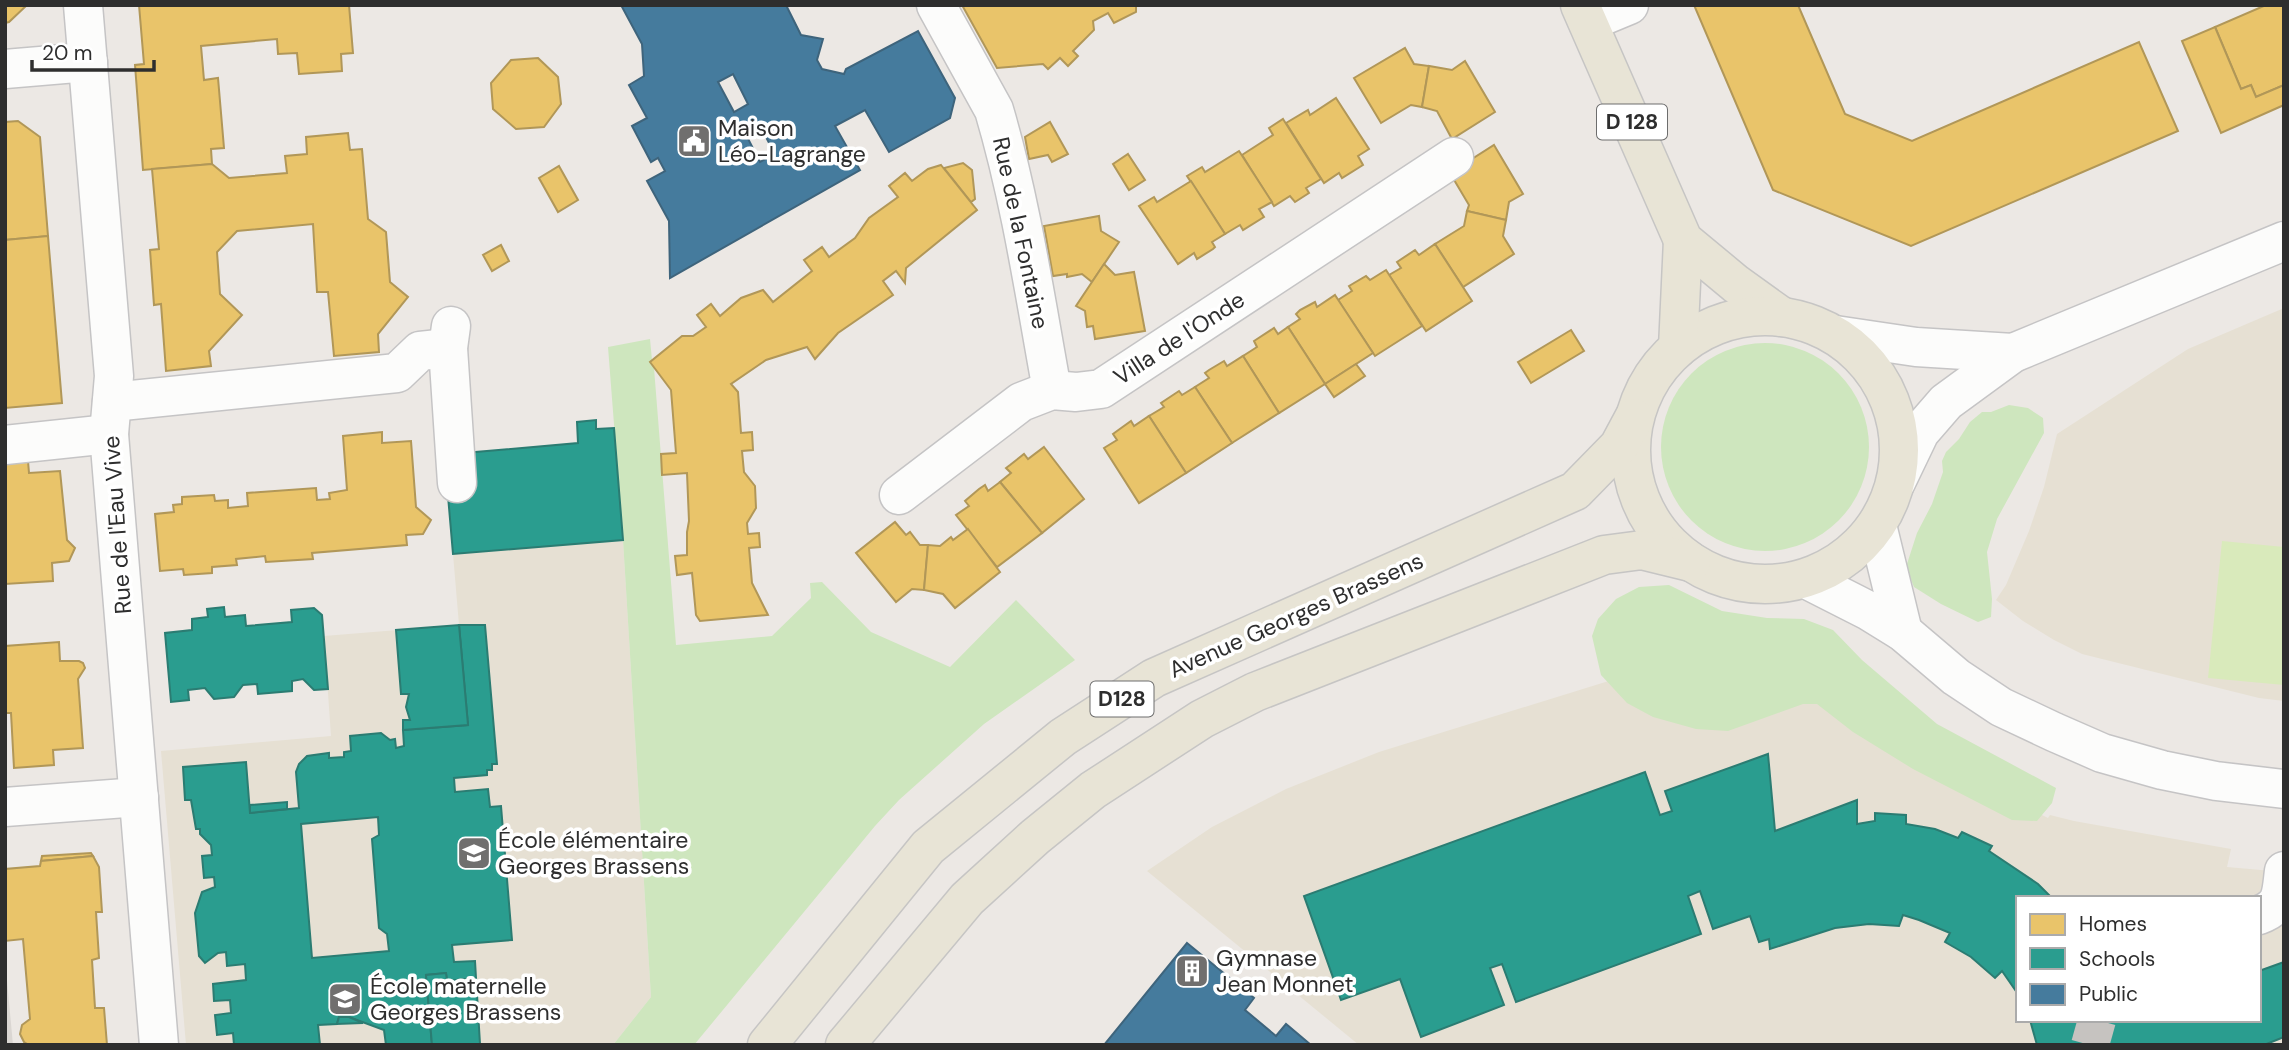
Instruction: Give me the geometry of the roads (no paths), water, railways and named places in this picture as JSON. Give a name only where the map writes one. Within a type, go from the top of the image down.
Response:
[{"type":"main road","name":"D 128","points":[[1584,14],[1683,240],[1735,284],[1782,317]]},
{"type":"main road","name":"D 128","points":[[1678,348],[1683,240]]},
{"type":"main road","points":[[845,1045],[977,890],[1035,837],[1093,790],[1202,719],[1255,692],[1604,555],[1642,550],[1691,562],[1727,580],[1767,585],[1806,579],[1846,558],[1877,525],[1888,505],[1896,482],[1900,440],[1890,398],[1867,362],[1835,335],[1796,318],[1754,315],[1713,326],[1678,348],[1651,380],[1634,418],[1631,461],[1641,501],[1662,536],[1691,562]]},
{"type":"main road","name":"Avenue Georges Brassens","points":[[767,1045],[928,847],[1063,737],[1154,678],[1575,491],[1619,446],[1634,418]]},
{"type":"street","name":"Rue de l'Eau Vive","points":[[83,5],[114,376],[111,418],[159,1045]]},
{"type":"street","name":"Rue de la Fontaine","points":[[936,5],[994,110],[1010,166],[1052,390]]},
{"type":"street","points":[[1584,14],[1629,5]]},
{"type":"street","points":[[5,69],[88,62]]},
{"type":"street","name":"Villa de l'Onde","points":[[899,495],[1021,402],[1052,390],[1076,392],[1101,389],[1454,157]]},
{"type":"street","points":[[1896,482],[1920,432],[1946,402],[2013,353],[2284,241]]},
{"type":"street","points":[[1835,335],[1916,347],[2013,353]]},
{"type":"street","points":[[5,445],[111,418],[397,373],[420,351],[450,337],[457,483]]},
{"type":"street","points":[[1877,525],[1903,632]]},
{"type":"street","points":[[1806,579],[1869,611],[1903,632],[1956,677],[2001,707],[2090,748],[2162,770],[2284,789]]},
{"type":"street","points":[[5,807],[139,797]]},
{"type":"street","points":[[2261,914],[2269,912],[2280,901],[2284,871]]},
{"type":"tunnel","points":[[2090,1045],[2096,1022]]},
{"type":"place","name":"Maison Léo-Lagrange","points":[[694,141]]},
{"type":"place","name":"École élémentaire Georges Brassens","points":[[474,853]]},
{"type":"place","name":"Gymnase Jean Monnet","points":[[1192,971]]},
{"type":"place","name":"École maternelle Georges Brassens","points":[[345,999]]}]
